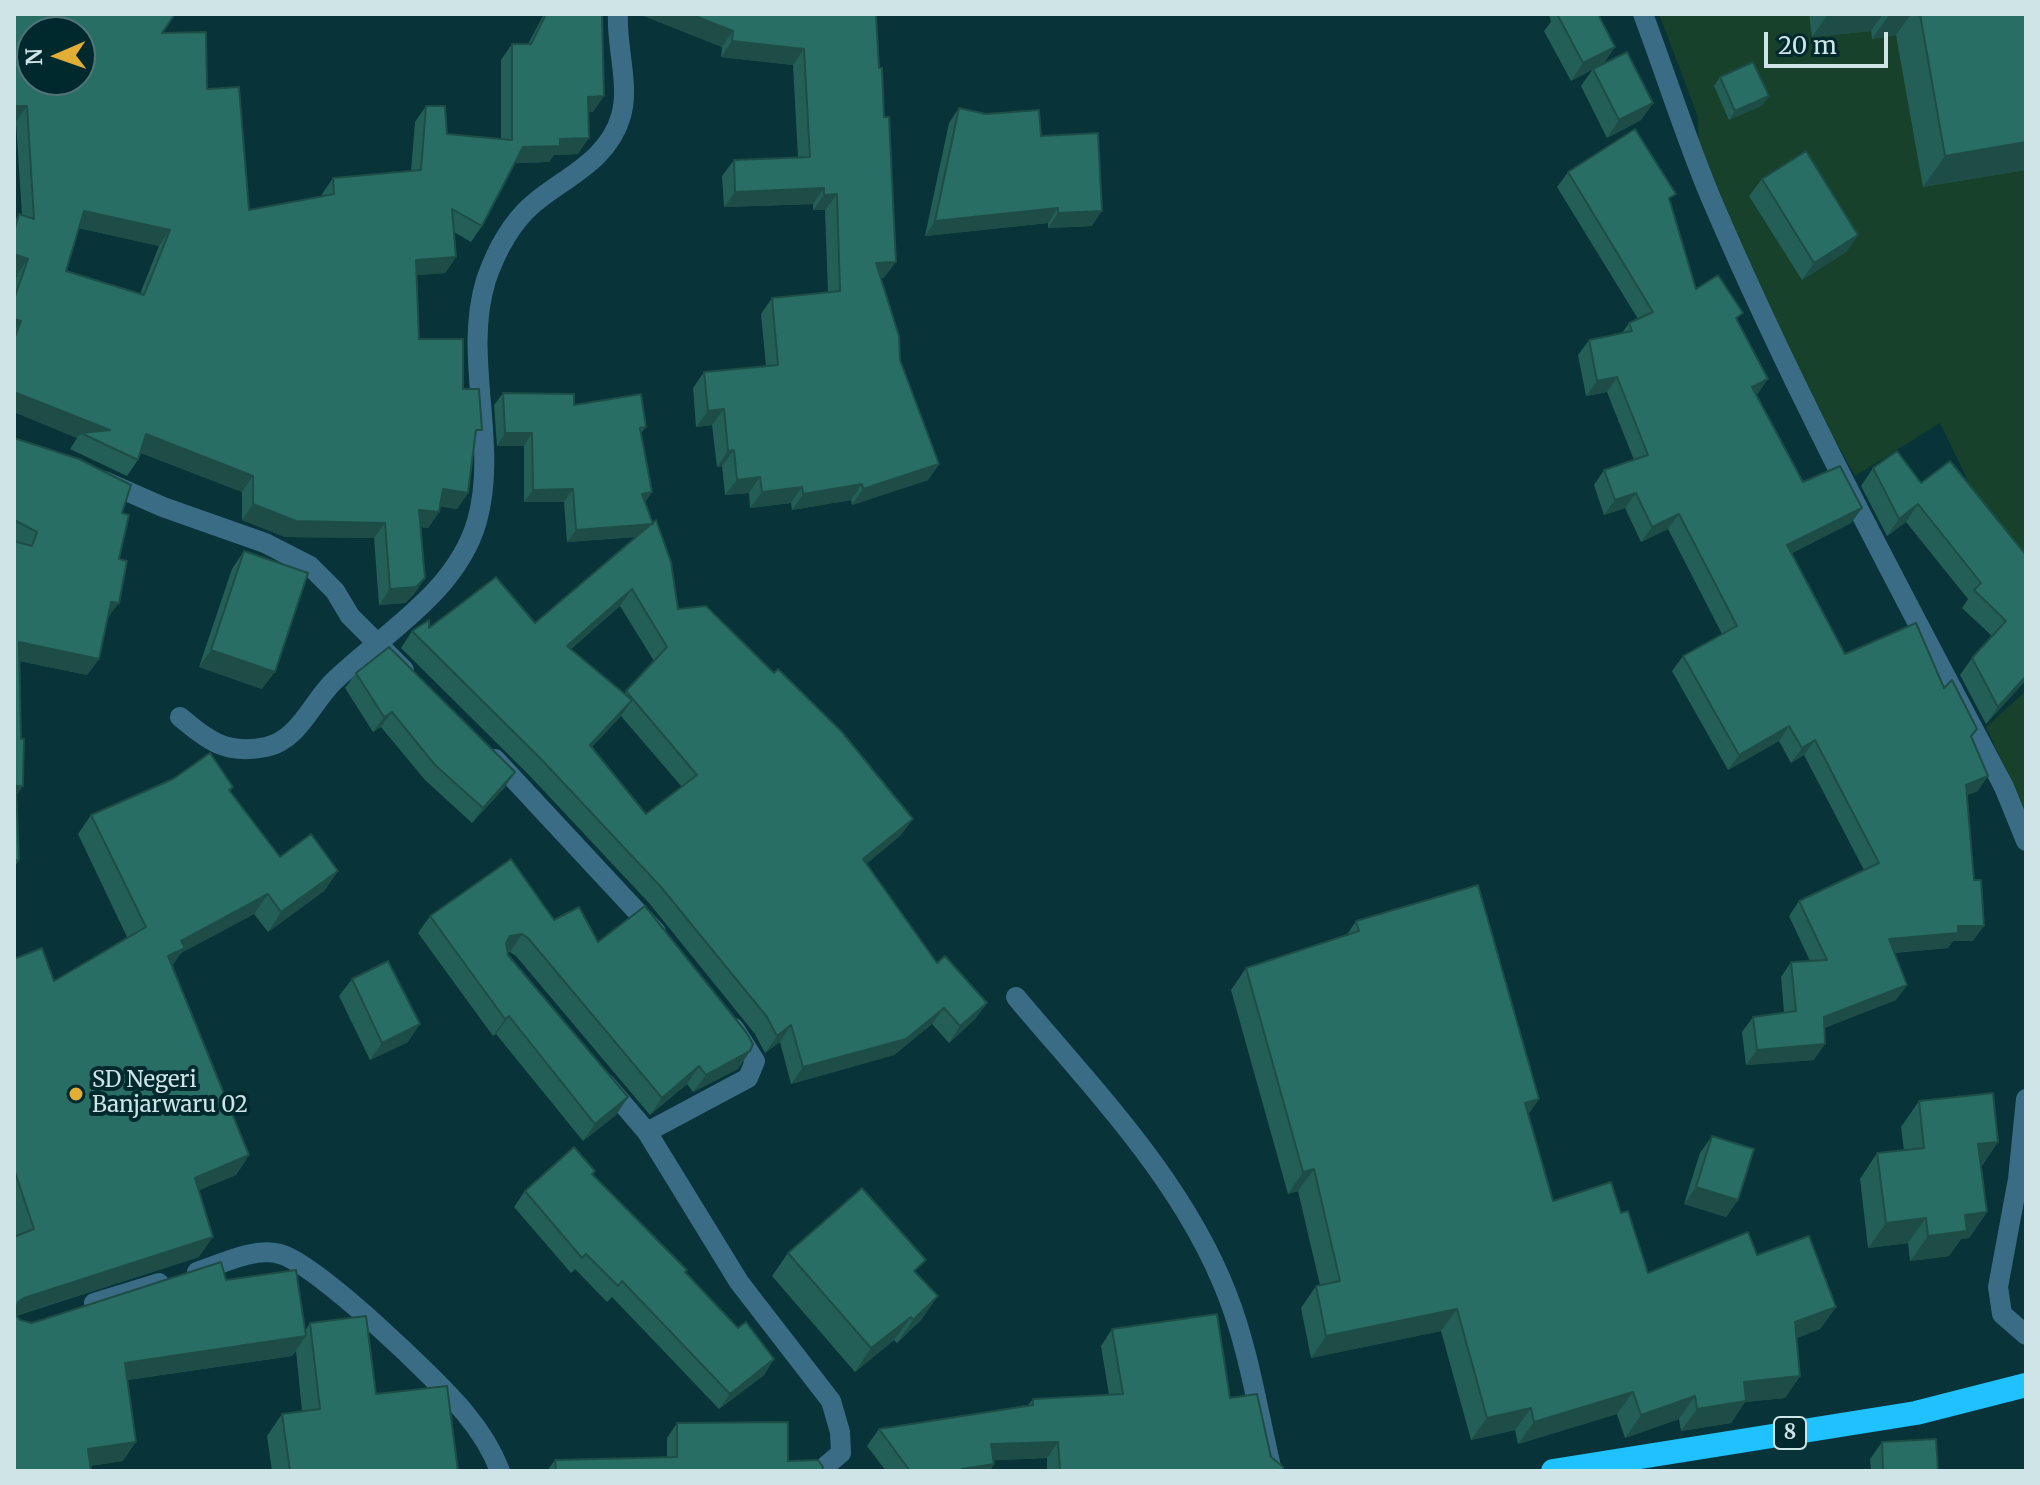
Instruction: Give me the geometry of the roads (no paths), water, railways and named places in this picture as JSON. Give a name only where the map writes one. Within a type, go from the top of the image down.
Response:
[{"type":"highway","name":"8","points":[[1553,1471],[1916,1413],[2026,1385]]},
{"type":"street","points":[[180,717],[213,744],[241,750],[270,746],[297,729],[333,682],[381,644],[433,592],[466,547],[476,523],[485,472],[479,313],[486,282],[498,249],[516,221],[532,205],[595,159],[621,117],[618,14]]},
{"type":"street","points":[[1643,14],[1682,125],[1737,257],[1836,464],[2004,787],[2026,841]]},
{"type":"street","points":[[87,473],[163,507],[265,543],[310,566],[335,591],[350,616],[381,644],[418,685]]},
{"type":"street","points":[[477,741],[608,878],[669,948]]},
{"type":"street","points":[[1016,997],[1145,1151],[1203,1240],[1242,1340],[1272,1471]]},
{"type":"street","points":[[647,1132],[727,1091],[753,1070],[751,1052],[717,1007]]},
{"type":"street","points":[[591,1066],[647,1132],[739,1282],[831,1401],[840,1432],[841,1453],[820,1471]]},
{"type":"street","points":[[2026,1099],[2018,1179],[1998,1287],[2002,1314],[2026,1335]]},
{"type":"street","points":[[79,1309],[254,1253],[279,1254],[343,1298],[428,1374],[466,1414],[493,1454],[500,1471]]},
{"type":"place","name":"SD Negeri Banjarwaru 02","points":[[76,1094]]}]
